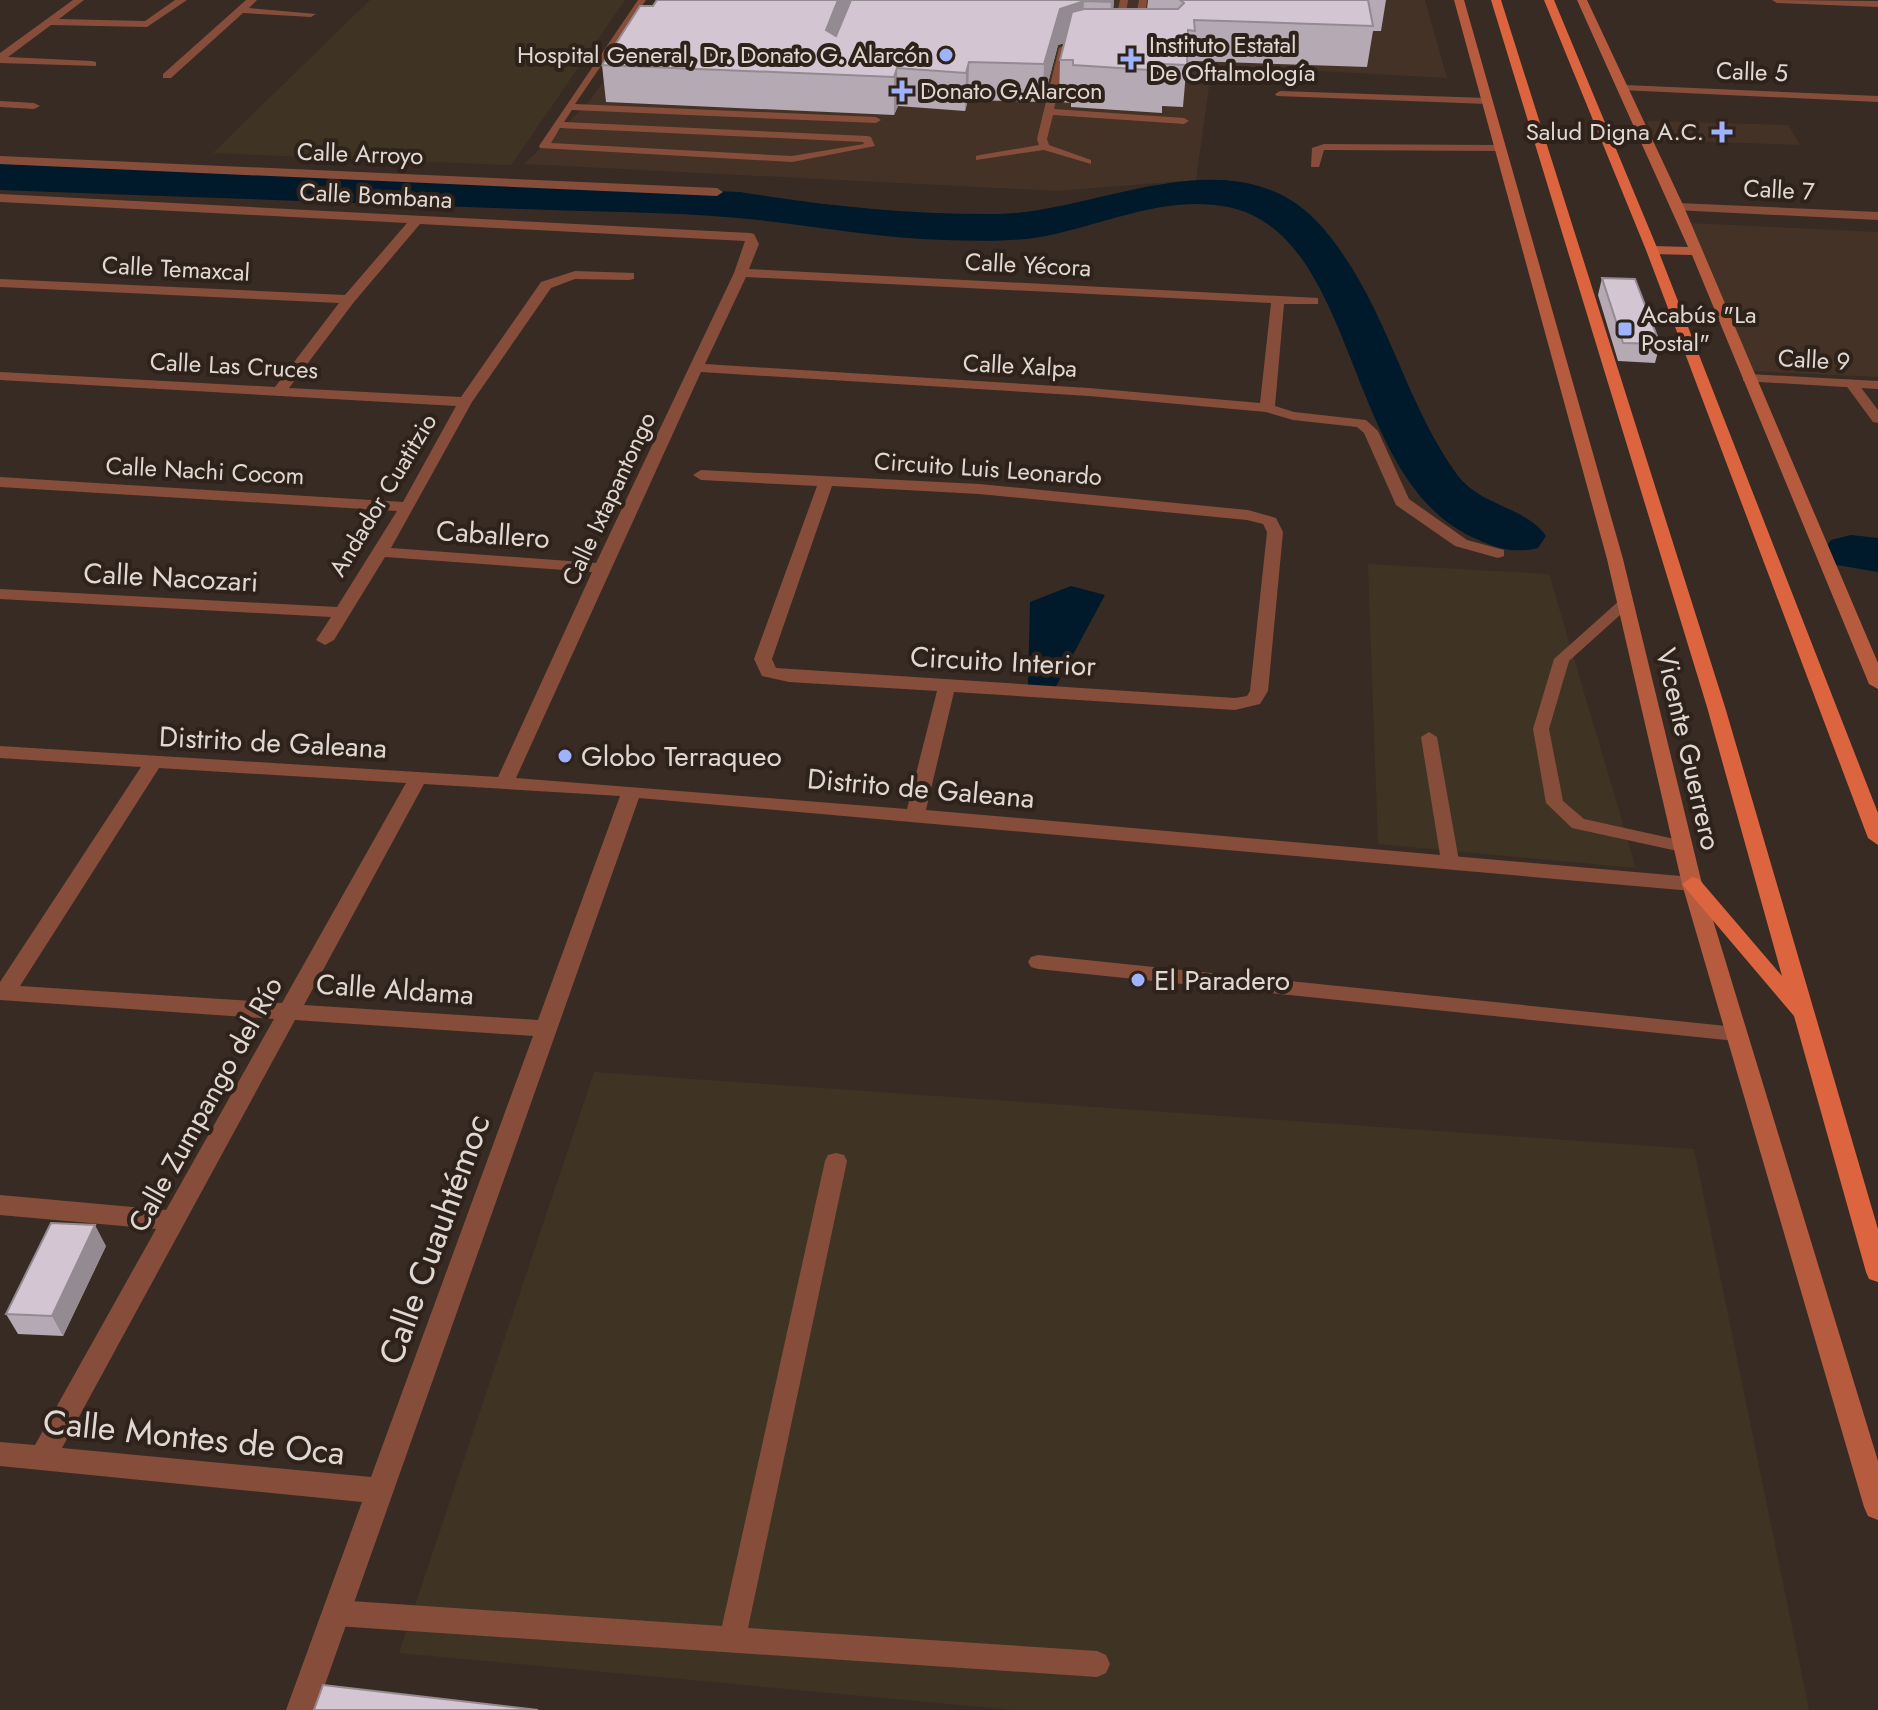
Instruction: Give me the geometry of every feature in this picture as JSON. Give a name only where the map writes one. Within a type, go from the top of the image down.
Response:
[{"type":"main road","name":"Vicente Guerrero","points":[[1459,0],[1625,603],[1692,884],[1878,1507]]},
{"type":"main road","points":[[1496,0],[1716,707],[1878,1272]]},
{"type":"main road","points":[[1549,0],[1652,250],[1878,838]]},
{"type":"main road","points":[[1582,0],[1678,207],[1878,684]]},
{"type":"main road","points":[[1652,250],[1696,251]]},
{"type":"main road","points":[[1692,884],[1804,1015]]},
{"type":"street","points":[[0,59],[79,0]]},
{"type":"street","points":[[50,22],[147,24],[182,0]]},
{"type":"street","points":[[167,76],[252,0]]},
{"type":"street","points":[[1777,0],[1878,4]]},
{"type":"street","points":[[240,10],[311,14]]},
{"type":"street","points":[[0,37],[27,38]]},
{"type":"street","points":[[0,59],[92,64]]},
{"type":"street","name":"Calle 5","points":[[1625,88],[1878,99]]},
{"type":"street","points":[[0,104],[34,106]]},
{"type":"street","name":"Calle Arroyo","points":[[0,160],[717,192]]},
{"type":"street","name":"Calle Bombana","points":[[0,198],[750,237]]},
{"type":"street","name":"Calle 7","points":[[1678,207],[1878,216]]},
{"type":"street","points":[[280,390],[349,299],[416,220]]},
{"type":"street","name":"Calle Ixtapantongo","points":[[505,782],[741,273],[753,244],[750,237]]},
{"type":"street","name":"Calle Yécora","points":[[741,273],[1313,301]]},
{"type":"street","name":"Andador Cuatitzio","points":[[325,640],[408,507],[465,402],[546,285],[557,277],[574,275],[629,276]]},
{"type":"street","name":"Calle Temaxcal","points":[[0,283],[349,299]]},
{"type":"street","points":[[1267,408],[1278,299]]},
{"type":"street","name":"Calle Xalpa","points":[[698,368],[1089,392],[1267,408],[1293,416],[1338,418],[1361,423],[1371,431],[1402,502],[1461,543],[1498,553]]},
{"type":"street","name":"Calle Las Cruces","points":[[0,376],[465,402]]},
{"type":"street","name":"Calle 9","points":[[1748,378],[1878,385]]},
{"type":"street","name":"Circuito Luis Leonardo","points":[[701,475],[979,489],[1248,515],[1270,521]]},
{"type":"street","name":"Calle Nachi Cocom","points":[[0,482],[408,507]]},
{"type":"street","name":"Circuito Interior","points":[[826,482],[763,659],[768,672],[789,677],[1235,704],[1254,700],[1259,691],[1275,532],[1270,521]]},
{"type":"street","name":"Caballero","points":[[380,552],[602,568]]},
{"type":"street","name":"Calle Nacozari","points":[[0,594],[340,612]]},
{"type":"street","points":[[915,816],[947,686]]},
{"type":"street","name":"Distrito de Galeana","points":[[0,752],[152,764],[632,791],[1692,884]]},
{"type":"street","points":[[2,992],[152,764]]},
{"type":"street","name":"Calle Zumpango del Río","points":[[42,1458],[176,1221],[418,778]]},
{"type":"street","name":"Calle Cuauhtémoc","points":[[301,1710],[632,791]]},
{"type":"street","name":"Calle Aldama","points":[[2,992],[546,1029]]},
{"type":"street","points":[[0,1205],[176,1221]]},
{"type":"street","name":"Calle Montes de Oca","points":[[0,1454],[380,1491]]},
{"type":"lane","points":[[557,125],[867,139],[870,146],[805,158],[544,146],[557,125],[569,107],[642,0]]},
{"type":"lane","points":[[1124,0],[1126,43]]},
{"type":"lane","points":[[1126,43],[1143,0]]},
{"type":"lane","points":[[1045,147],[1042,139],[1044,126],[1064,48],[1082,43]]},
{"type":"lane","points":[[1126,43],[1149,44]]},
{"type":"lane","points":[[1280,94],[1487,101]]},
{"type":"lane","points":[[569,107],[876,120]]},
{"type":"lane","points":[[1050,112],[1184,121]]},
{"type":"lane","points":[[735,156],[759,115]]},
{"type":"lane","points":[[980,158],[1045,147],[1087,162]]},
{"type":"lane","points":[[1315,165],[1317,148],[1324,147],[1500,148]]},
{"type":"lane","points":[[1851,384],[1878,419]]},
{"type":"lane","points":[[1625,603],[1562,659],[1541,729],[1555,803],[1578,824],[1682,846]]},
{"type":"lane","points":[[1429,737],[1450,861]]},
{"type":"lane","points":[[1038,962],[1736,1034]]},
{"type":"lane","points":[[732,1639],[836,1161]]},
{"type":"lane","points":[[336,1613],[1097,1664]]},
{"type":"shaded area","points":[[370,0],[625,0],[511,165],[213,153]]},
{"type":"shaded area","name":"Donato G.Alarcon","points":[[662,0],[1425,0],[1447,78],[1212,65],[1196,180],[1057,191],[524,164],[587,104]]},
{"type":"shaded area","name":"Salud Digna A.C.","points":[[1647,121],[1788,125],[1800,145],[1654,140]]},
{"type":"shaded area","points":[[1689,223],[1878,232],[1878,377],[1749,371]]},
{"type":"shaded area","points":[[1368,564],[1549,574],[1636,868],[1378,844]]},
{"type":"shaded area","points":[[594,1072],[1694,1149],[1809,1710],[1014,1710],[399,1653]]},
{"type":"water","points":[[1071,586],[1105,595],[1054,690],[1028,685],[1030,602]]},
{"type":"building","points":[[657,0],[838,0],[826,30],[836,36],[851,0],[1111,0],[1111,2],[1084,1],[1060,9],[1044,64],[969,62],[966,73],[897,68],[894,77],[602,65],[640,6],[653,6]]},
{"type":"building","points":[[1180,0],[1368,0],[1373,26],[1194,20],[1195,31],[1188,30],[1187,65],[1163,64],[1165,71],[1073,65],[1073,60],[1060,60],[1072,12],[1084,9],[1178,9],[1184,3]]},
{"type":"building","points":[[1602,278],[1635,279],[1660,344],[1623,343]]},
{"type":"building","points":[[51,1223],[95,1225],[52,1316],[6,1314]]},
{"type":"building","points":[[323,1685],[538,1710],[314,1710]]},
{"type":"waterway","points":[[0,177],[740,205],[860,222],[950,227],[1036,224],[1136,200],[1193,192],[1221,193],[1249,199],[1276,211],[1304,233],[1327,263],[1348,299],[1418,454],[1437,485],[1463,509],[1518,536]]},
{"type":"waterway","points":[[1851,552],[1878,555]]},
{"type":"place","name":"Hospital General, Dr. Donato G. Alarcón","points":[[946,55]]},
{"type":"place","name":"Instituto Estatal De Oftalmología","points":[[1131,59]]},
{"type":"place","name":"Donato G.Alarcon","points":[[902,91]]},
{"type":"place","name":"Salud Digna A.C.","points":[[1722,132]]},
{"type":"place","name":"Acabús \"La Postal\"","points":[[1625,329]]},
{"type":"place","name":"Globo Terraqueo","points":[[565,756]]},
{"type":"place","name":"El Paradero","points":[[1138,980]]}]
